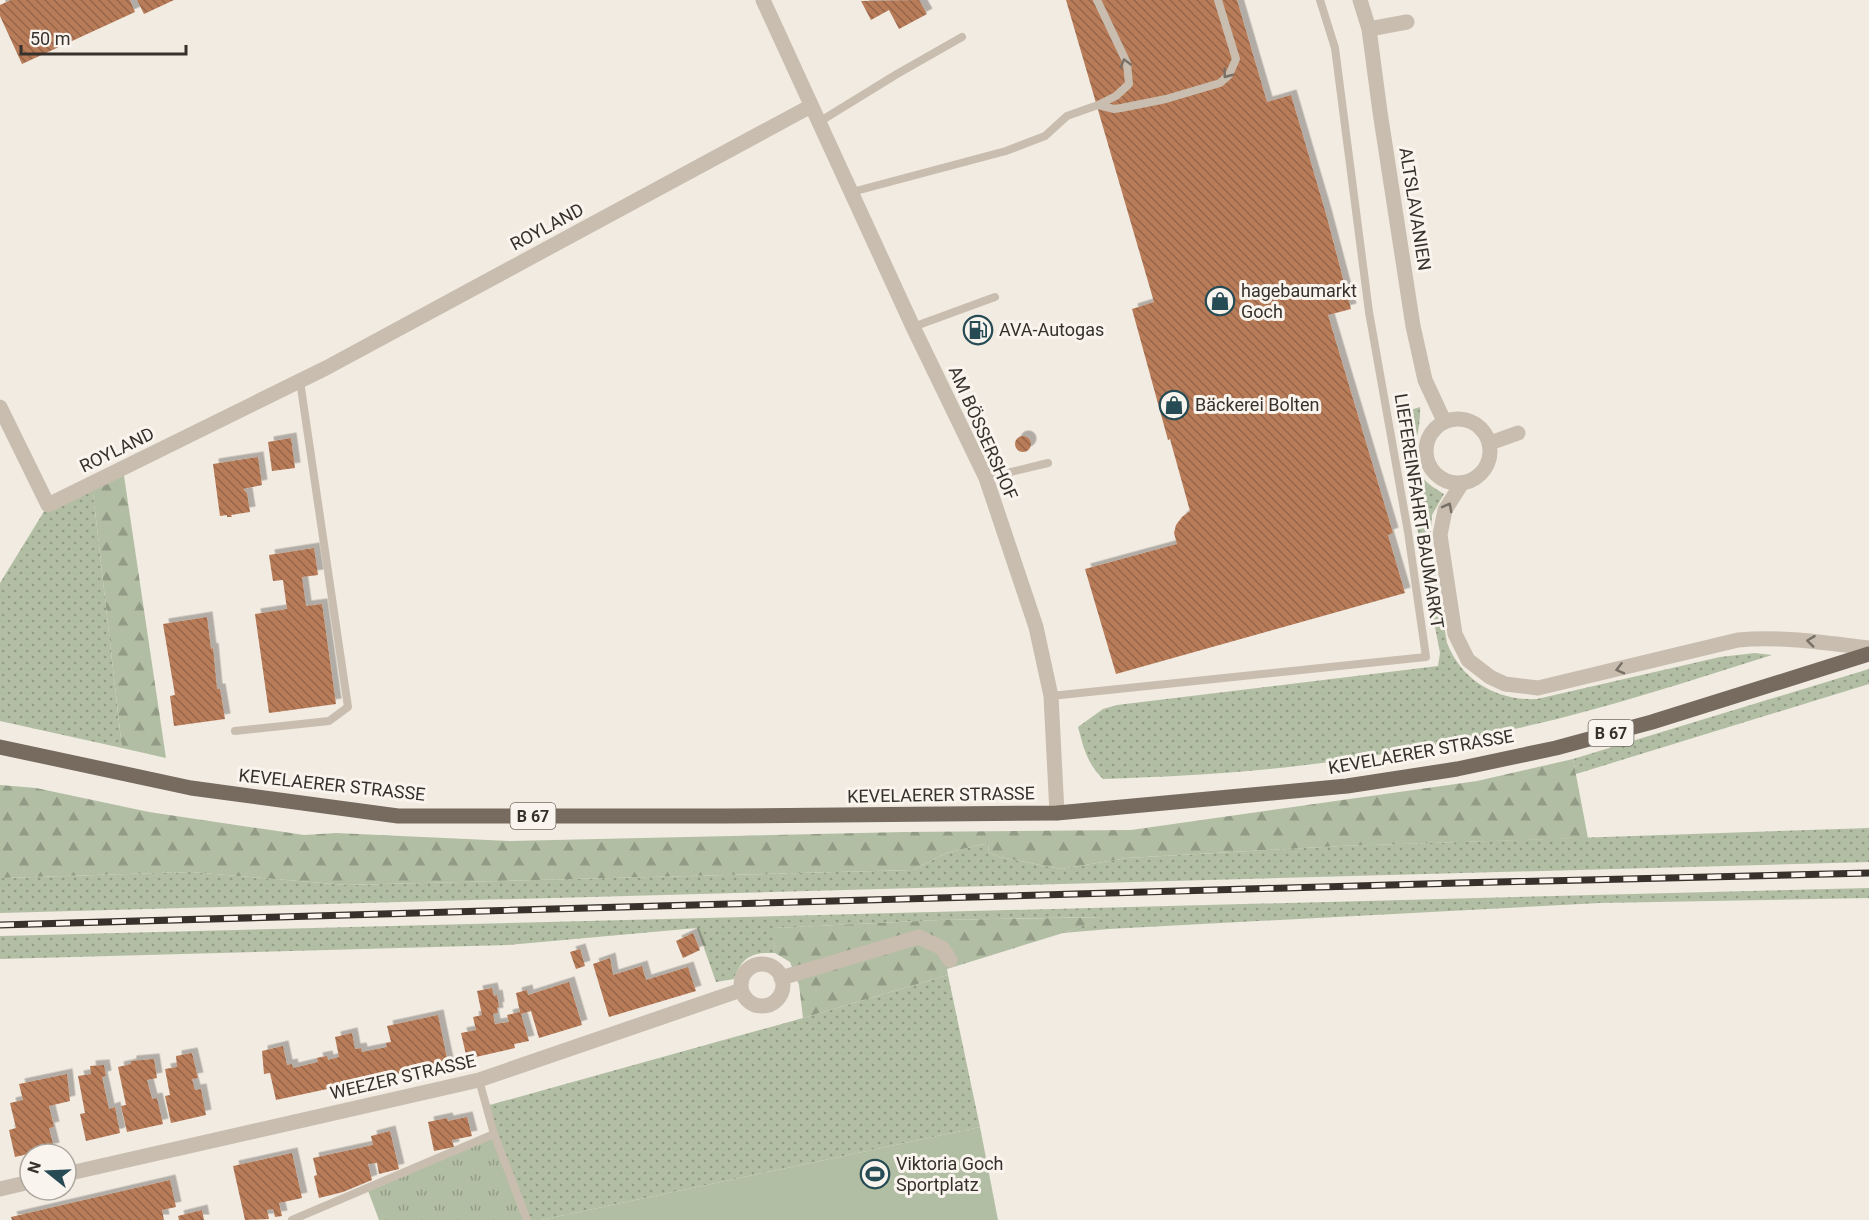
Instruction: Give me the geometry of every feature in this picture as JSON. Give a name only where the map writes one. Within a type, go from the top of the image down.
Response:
[{"type":"main road","name":"KEVELAERER STRASSE","points":[[0,747],[191,788],[398,816],[1057,813],[1347,786],[1457,769],[1556,748],[1652,722],[1869,654]]},
{"type":"street","name":"AM BÖSSERSHOF","points":[[762,0],[913,327],[986,478],[1036,627],[1052,696],[1057,813]]},
{"type":"street","name":"ALTSLAVANIEN","points":[[1359,0],[1369,29],[1413,326],[1425,380],[1444,421]]},
{"type":"street","points":[[1369,29],[1407,21]]},
{"type":"street","name":"ROYLAND","points":[[0,407],[48,505],[326,369],[811,106]]},
{"type":"street","points":[[1463,418],[1480,427],[1490,443],[1489,461],[1478,476],[1462,483],[1444,480],[1430,468],[1425,451],[1430,433],[1444,421],[1463,418]]},
{"type":"street","points":[[1490,443],[1518,433]]},
{"type":"street","points":[[1462,483],[1445,510],[1440,535],[1455,634],[1468,660],[1490,677],[1505,684],[1538,688],[1738,640],[1788,638],[1869,648]]},
{"type":"street","points":[[782,978],[919,937],[942,948],[950,960]]},
{"type":"street","points":[[755,965],[768,965],[774,968],[782,978],[781,993],[771,1004],[764,1007],[749,1003],[741,990],[742,978],[755,965]]},
{"type":"street","name":"WEEZER STRASSE","points":[[78,1171],[479,1080],[741,990]]},
{"type":"street","points":[[0,1189],[18,1185]]},
{"type":"lane","points":[[852,192],[1006,151],[1045,136],[1067,116],[1116,96],[1129,84],[1127,63],[1097,0]]},
{"type":"lane","points":[[1098,105],[1114,109],[1121,108],[1166,99],[1220,83],[1229,75],[1236,59],[1218,0]]},
{"type":"lane","name":"LIEFEREINFAHRT BAUMARKT","points":[[1052,696],[1426,657],[1408,532],[1369,312],[1335,48],[1320,0]]},
{"type":"lane","points":[[819,122],[962,37]]},
{"type":"lane","points":[[913,327],[995,297]]},
{"type":"lane","points":[[235,731],[329,721],[348,707],[300,381]]},
{"type":"lane","points":[[986,478],[1048,463]]},
{"type":"lane","points":[[479,1080],[495,1134],[527,1220]]},
{"type":"lane","points":[[292,1220],[495,1134]]},
{"type":"green space","points":[[1420,407],[1414,455],[1415,465],[1419,474],[1429,484],[1444,494],[1432,515],[1430,544],[1447,643],[1462,668],[1483,686],[1508,696],[1537,699],[1720,657],[1755,653],[1772,655],[1572,715],[1425,747],[1266,769],[1103,779],[1084,749],[1078,727],[1103,709],[1117,705],[1438,666],[1440,653],[1421,554],[1401,413]]},
{"type":"green space","points":[[123,469],[166,758],[122,748],[92,484]]},
{"type":"green space","points":[[92,484],[122,748],[0,721],[0,583],[48,505]]},
{"type":"green space","points":[[1869,669],[1869,684],[1576,774],[1573,759]]},
{"type":"green space","points":[[1573,759],[1588,838],[1340,846],[1127,858],[1061,869],[1000,857],[989,853],[988,843],[946,853],[913,870],[346,885],[191,872],[0,878],[0,785],[36,788],[149,812],[304,835],[336,833],[510,841],[904,832],[1131,830],[1477,781]]},
{"type":"green space","points":[[1869,828],[1869,862],[0,913],[0,878],[191,872],[346,885],[913,870],[946,853],[988,843],[989,853],[1000,857],[1061,869],[1127,858],[1340,846]]},
{"type":"green space","points":[[1869,888],[1869,898],[1600,903],[1063,933],[1105,917],[940,920],[774,928],[775,953],[749,957],[744,961],[734,979],[716,982],[697,928],[508,945],[0,959],[0,936]]},
{"type":"green space","points":[[1107,917],[947,969],[948,975],[803,1018],[799,985],[790,962],[775,953],[773,928],[940,920]]},
{"type":"green space","points":[[948,975],[980,1127],[541,1220],[527,1220],[486,1106],[803,1018]]},
{"type":"green space","name":"Viktoria Goch Sportplatz","points":[[980,1127],[998,1220],[541,1220]]},
{"type":"green space","points":[[494,1134],[527,1220],[379,1220],[367,1188]]},
{"type":"building","points":[[11,0],[130,0],[135,12],[22,64],[0,16],[0,5]]},
{"type":"building","points":[[137,0],[174,0],[144,14]]},
{"type":"building","points":[[919,0],[927,14],[899,29],[889,10],[871,20],[861,1]]},
{"type":"building","points":[[1066,0],[1237,0],[1267,102],[1291,95],[1326,214],[1351,309],[1328,315],[1393,533],[1388,535],[1405,593],[1116,674],[1085,569],[1177,544],[1174,533],[1176,525],[1190,511],[1132,309],[1154,302]]},
{"type":"building","points":[[1023,436],[1029,438],[1031,444],[1029,450],[1023,452],[1017,450],[1015,444],[1017,438]]},
{"type":"building","points":[[291,438],[295,468],[272,471],[268,442]]},
{"type":"building","points":[[258,457],[262,485],[243,489],[247,493],[250,512],[231,515],[232,517],[220,516],[213,464]]},
{"type":"building","points":[[314,548],[318,575],[302,577],[306,606],[322,604],[336,704],[269,713],[255,614],[287,609],[283,580],[273,581],[269,555]]},
{"type":"building","points":[[207,617],[217,689],[220,689],[225,719],[174,726],[170,696],[175,695],[163,624]]},
{"type":"building","points":[[693,933],[700,950],[683,958],[676,941]]},
{"type":"building","points":[[580,949],[585,966],[576,969],[570,952]]},
{"type":"building","points":[[610,958],[613,975],[642,966],[646,980],[688,967],[696,991],[609,1017],[593,964]]},
{"type":"building","points":[[569,982],[582,1025],[539,1038],[531,1011],[521,1014],[529,1041],[514,1044],[515,1048],[467,1059],[461,1033],[476,1030],[473,1017],[482,1015],[477,991],[492,988],[494,996],[497,995],[499,1007],[497,1008],[498,1013],[493,1014],[495,1024],[509,1022],[507,1015],[520,1012],[516,993],[527,990],[528,995]]},
{"type":"building","points":[[438,1015],[448,1063],[276,1100],[270,1073],[264,1074],[262,1051],[283,1046],[287,1065],[292,1064],[293,1068],[318,1062],[317,1058],[327,1056],[328,1060],[339,1057],[335,1037],[352,1033],[355,1049],[361,1048],[362,1052],[387,1047],[386,1043],[391,1042],[387,1026]]},
{"type":"building","points":[[192,1053],[198,1078],[192,1079],[195,1090],[201,1089],[206,1115],[171,1123],[165,1096],[170,1095],[165,1069],[177,1067],[176,1056]]},
{"type":"building","points":[[154,1059],[157,1078],[147,1080],[152,1099],[157,1098],[163,1124],[127,1132],[121,1106],[126,1105],[118,1067],[131,1064],[131,1061]]},
{"type":"building","points":[[104,1065],[106,1076],[102,1077],[109,1109],[115,1107],[120,1133],[86,1141],[80,1114],[85,1113],[78,1076],[91,1074],[90,1066]]},
{"type":"building","points":[[67,1074],[70,1101],[49,1106],[54,1127],[49,1128],[52,1142],[18,1142],[18,1156],[15,1157],[9,1130],[16,1128],[10,1103],[23,1100],[19,1084]]},
{"type":"building","points":[[467,1117],[472,1136],[452,1140],[454,1147],[434,1151],[428,1122]]},
{"type":"building","points":[[390,1131],[399,1169],[379,1174],[377,1163],[368,1164],[372,1180],[343,1192],[319,1198],[313,1158],[373,1145],[371,1136]]},
{"type":"building","points":[[292,1153],[302,1198],[279,1203],[282,1216],[275,1217],[273,1209],[267,1210],[269,1219],[245,1220],[233,1166]]},
{"type":"building","points":[[170,1180],[176,1207],[162,1210],[164,1220],[12,1220],[11,1217]]},
{"type":"building","points":[[202,1210],[204,1220],[179,1220],[178,1216]]},
{"type":"railway","points":[[0,925],[1869,873]]},
{"type":"place","name":"hagebaumarkt Goch","points":[[1220,301]]},
{"type":"place","name":"AVA-Autogas","points":[[978,330]]},
{"type":"place","name":"Bäckerei Bolten","points":[[1174,405]]},
{"type":"place","name":"Viktoria Goch Sportplatz","points":[[875,1174]]}]
